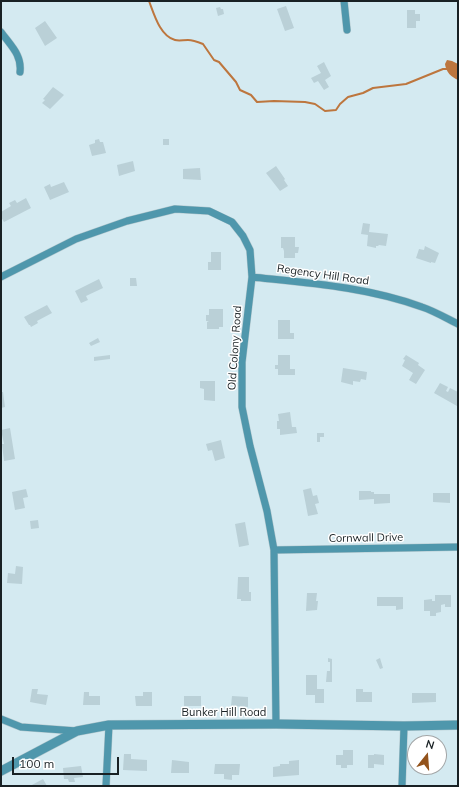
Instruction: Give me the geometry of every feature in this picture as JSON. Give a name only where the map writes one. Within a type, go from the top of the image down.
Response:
[{"type":"street","points":[[344,1],[347,30]]},
{"type":"street","points":[[1,32],[19,57],[21,65],[20,72]]},
{"type":"street","name":"Old Colony Road","points":[[1,277],[76,239],[127,221],[175,209],[209,211],[232,222],[243,236],[250,250],[252,277],[242,362],[242,406],[250,446],[267,511],[274,550],[276,724]]},
{"type":"street","name":"Regency Hill Road","points":[[252,277],[338,286],[388,296],[423,307],[458,324]]},
{"type":"street","name":"Cornwall Drive","points":[[274,550],[458,547]]},
{"type":"street","points":[[1,719],[21,727],[77,731]]},
{"type":"street","points":[[106,786],[109,725]]},
{"type":"street","name":"Bunker Hill Road","points":[[1,771],[77,731],[109,725],[458,725]]},
{"type":"street","points":[[402,786],[404,726]]},
{"type":"shaded area","points":[[447,60],[458,64],[458,80],[451,76],[448,72],[445,64]]},
{"type":"building","points":[[286,6],[294,28],[285,31],[277,9]]},
{"type":"building","points":[[220,7],[223,9],[224,14],[218,16],[216,8]]},
{"type":"building","points":[[407,10],[415,10],[415,14],[420,14],[420,21],[416,21],[416,28],[407,28]]},
{"type":"building","points":[[45,21],[57,38],[45,46],[35,28]]},
{"type":"building","points":[[324,62],[331,76],[325,80],[329,87],[324,90],[318,81],[314,83],[311,78],[321,73],[317,66]]},
{"type":"building","points":[[53,87],[64,95],[50,109],[42,103],[45,100],[43,99]]},
{"type":"building","points":[[99,139],[100,142],[103,142],[106,153],[92,156],[89,145],[95,143],[95,140]]},
{"type":"building","points":[[163,139],[169,139],[169,145],[163,145]]},
{"type":"building","points":[[133,161],[135,171],[119,176],[117,165]]},
{"type":"building","points":[[276,166],[288,186],[280,191],[266,173]]},
{"type":"building","points":[[200,168],[201,180],[183,179],[183,169]]},
{"type":"building","points":[[64,182],[69,192],[50,200],[44,187],[50,184],[51,187]]},
{"type":"building","points":[[26,198],[31,208],[4,222],[1,217],[1,212],[11,206],[9,203],[15,200],[17,203]]},
{"type":"building","points":[[363,223],[370,224],[369,232],[388,234],[386,246],[379,245],[376,246],[376,248],[367,246],[368,235],[361,234]]},
{"type":"building","points":[[281,237],[295,237],[295,247],[299,247],[298,253],[295,253],[295,258],[284,258],[284,251],[283,248],[281,248]]},
{"type":"building","points":[[425,246],[439,253],[435,263],[416,258],[419,249],[424,250]]},
{"type":"building","points":[[211,252],[221,252],[221,270],[208,270],[208,262],[211,262]]},
{"type":"building","points":[[130,278],[136,278],[137,286],[130,286]]},
{"type":"building","points":[[99,279],[103,288],[86,296],[88,300],[81,303],[75,291]]},
{"type":"building","points":[[47,305],[52,313],[37,321],[38,323],[31,327],[24,317]]},
{"type":"building","points":[[209,309],[223,309],[223,327],[219,327],[219,329],[207,329],[207,322],[209,321],[206,321],[206,315],[209,315]]},
{"type":"building","points":[[278,320],[290,320],[290,333],[294,333],[294,339],[278,339]]},
{"type":"building","points":[[98,338],[100,342],[91,346],[89,343]]},
{"type":"building","points":[[110,355],[110,359],[94,361],[94,357]]},
{"type":"building","points":[[278,355],[290,355],[290,369],[295,369],[295,375],[278,375],[278,369],[275,369],[275,365],[278,365]]},
{"type":"building","points":[[406,355],[419,363],[418,365],[425,370],[416,384],[409,380],[413,373],[402,366],[405,360],[403,359]]},
{"type":"building","points":[[343,368],[367,372],[366,380],[361,379],[360,382],[353,381],[353,385],[341,382]]},
{"type":"building","points":[[200,381],[215,381],[215,401],[204,400],[204,389],[200,388]]},
{"type":"building","points":[[440,383],[448,387],[446,391],[448,392],[450,388],[458,392],[457,406],[434,393]]},
{"type":"building","points":[[1,392],[3,392],[5,407],[1,408]]},
{"type":"building","points":[[290,412],[292,427],[296,427],[297,433],[280,435],[280,429],[277,429],[277,421],[279,421],[278,414]]},
{"type":"building","points":[[10,428],[15,459],[4,461],[2,444],[4,444],[1,430]]},
{"type":"building","points":[[317,433],[324,433],[324,437],[320,437],[320,442],[317,442]]},
{"type":"building","points":[[221,440],[225,458],[215,461],[212,450],[208,451],[206,444]]},
{"type":"building","points":[[311,488],[313,496],[317,495],[319,503],[315,504],[318,514],[308,516],[303,490]]},
{"type":"building","points":[[26,489],[28,497],[23,498],[25,508],[15,510],[12,492]]},
{"type":"building","points":[[359,491],[371,491],[374,492],[374,494],[390,494],[390,503],[374,504],[374,499],[359,500]]},
{"type":"building","points":[[433,493],[450,493],[450,503],[433,502]]},
{"type":"building","points":[[38,520],[39,528],[31,529],[30,521]]},
{"type":"building","points":[[245,522],[249,545],[239,547],[235,524]]},
{"type":"building","points":[[16,566],[23,567],[22,584],[7,583],[8,573],[15,574]]},
{"type":"building","points":[[238,577],[249,577],[249,592],[251,592],[251,601],[241,601],[241,599],[237,599]]},
{"type":"building","points":[[307,593],[317,593],[317,610],[306,611]]},
{"type":"building","points":[[435,595],[451,595],[451,607],[445,607],[445,604],[441,605],[441,612],[436,613],[436,616],[430,616],[430,611],[424,611],[424,600],[432,599],[432,601],[435,601]]},
{"type":"building","points":[[377,597],[403,597],[403,609],[396,610],[396,606],[377,606]]},
{"type":"building","points":[[328,658],[332,659],[332,682],[326,682],[327,671],[330,671],[330,662],[328,662]]},
{"type":"building","points":[[380,658],[383,668],[380,669],[376,660]]},
{"type":"building","points":[[306,675],[317,675],[317,689],[324,689],[324,703],[315,703],[315,695],[306,695]]},
{"type":"building","points":[[32,689],[38,689],[37,694],[48,695],[46,705],[30,702]]},
{"type":"building","points":[[356,689],[363,689],[363,692],[372,692],[372,702],[356,702]]},
{"type":"building","points":[[84,692],[89,692],[89,696],[100,696],[100,705],[83,705]]},
{"type":"building","points":[[143,692],[152,692],[152,706],[136,706],[135,696],[143,696]]},
{"type":"building","points":[[412,693],[436,693],[436,702],[412,703]]},
{"type":"building","points":[[184,696],[201,696],[201,706],[184,706]]},
{"type":"building","points":[[232,696],[248,697],[248,707],[231,706]]},
{"type":"building","points":[[343,750],[353,750],[353,765],[347,765],[347,768],[341,768],[341,765],[336,765],[336,755],[343,755]]},
{"type":"building","points":[[124,754],[131,754],[131,759],[147,760],[147,771],[123,770]]},
{"type":"building","points":[[368,755],[384,755],[384,765],[374,764],[374,768],[368,768]]},
{"type":"building","points":[[172,760],[189,762],[189,773],[171,773]]},
{"type":"building","points":[[299,760],[299,775],[273,777],[273,767],[280,766],[280,764],[289,764],[289,761]]},
{"type":"building","points":[[215,764],[240,764],[239,775],[232,775],[232,780],[224,779],[224,774],[214,774]]},
{"type":"building","points":[[81,766],[83,777],[74,778],[75,782],[69,782],[68,779],[64,779],[63,768]]},
{"type":"building","points":[[43,779],[47,786],[30,786]]},
{"type":"waterway","points":[[149,1],[155,18],[165,34],[175,40],[192,40],[203,44],[214,60],[219,62],[236,82],[240,90],[251,95],[257,102],[305,102],[315,104],[325,111],[336,110],[348,97],[363,93],[373,88],[406,84],[443,69],[449,69]]}]
